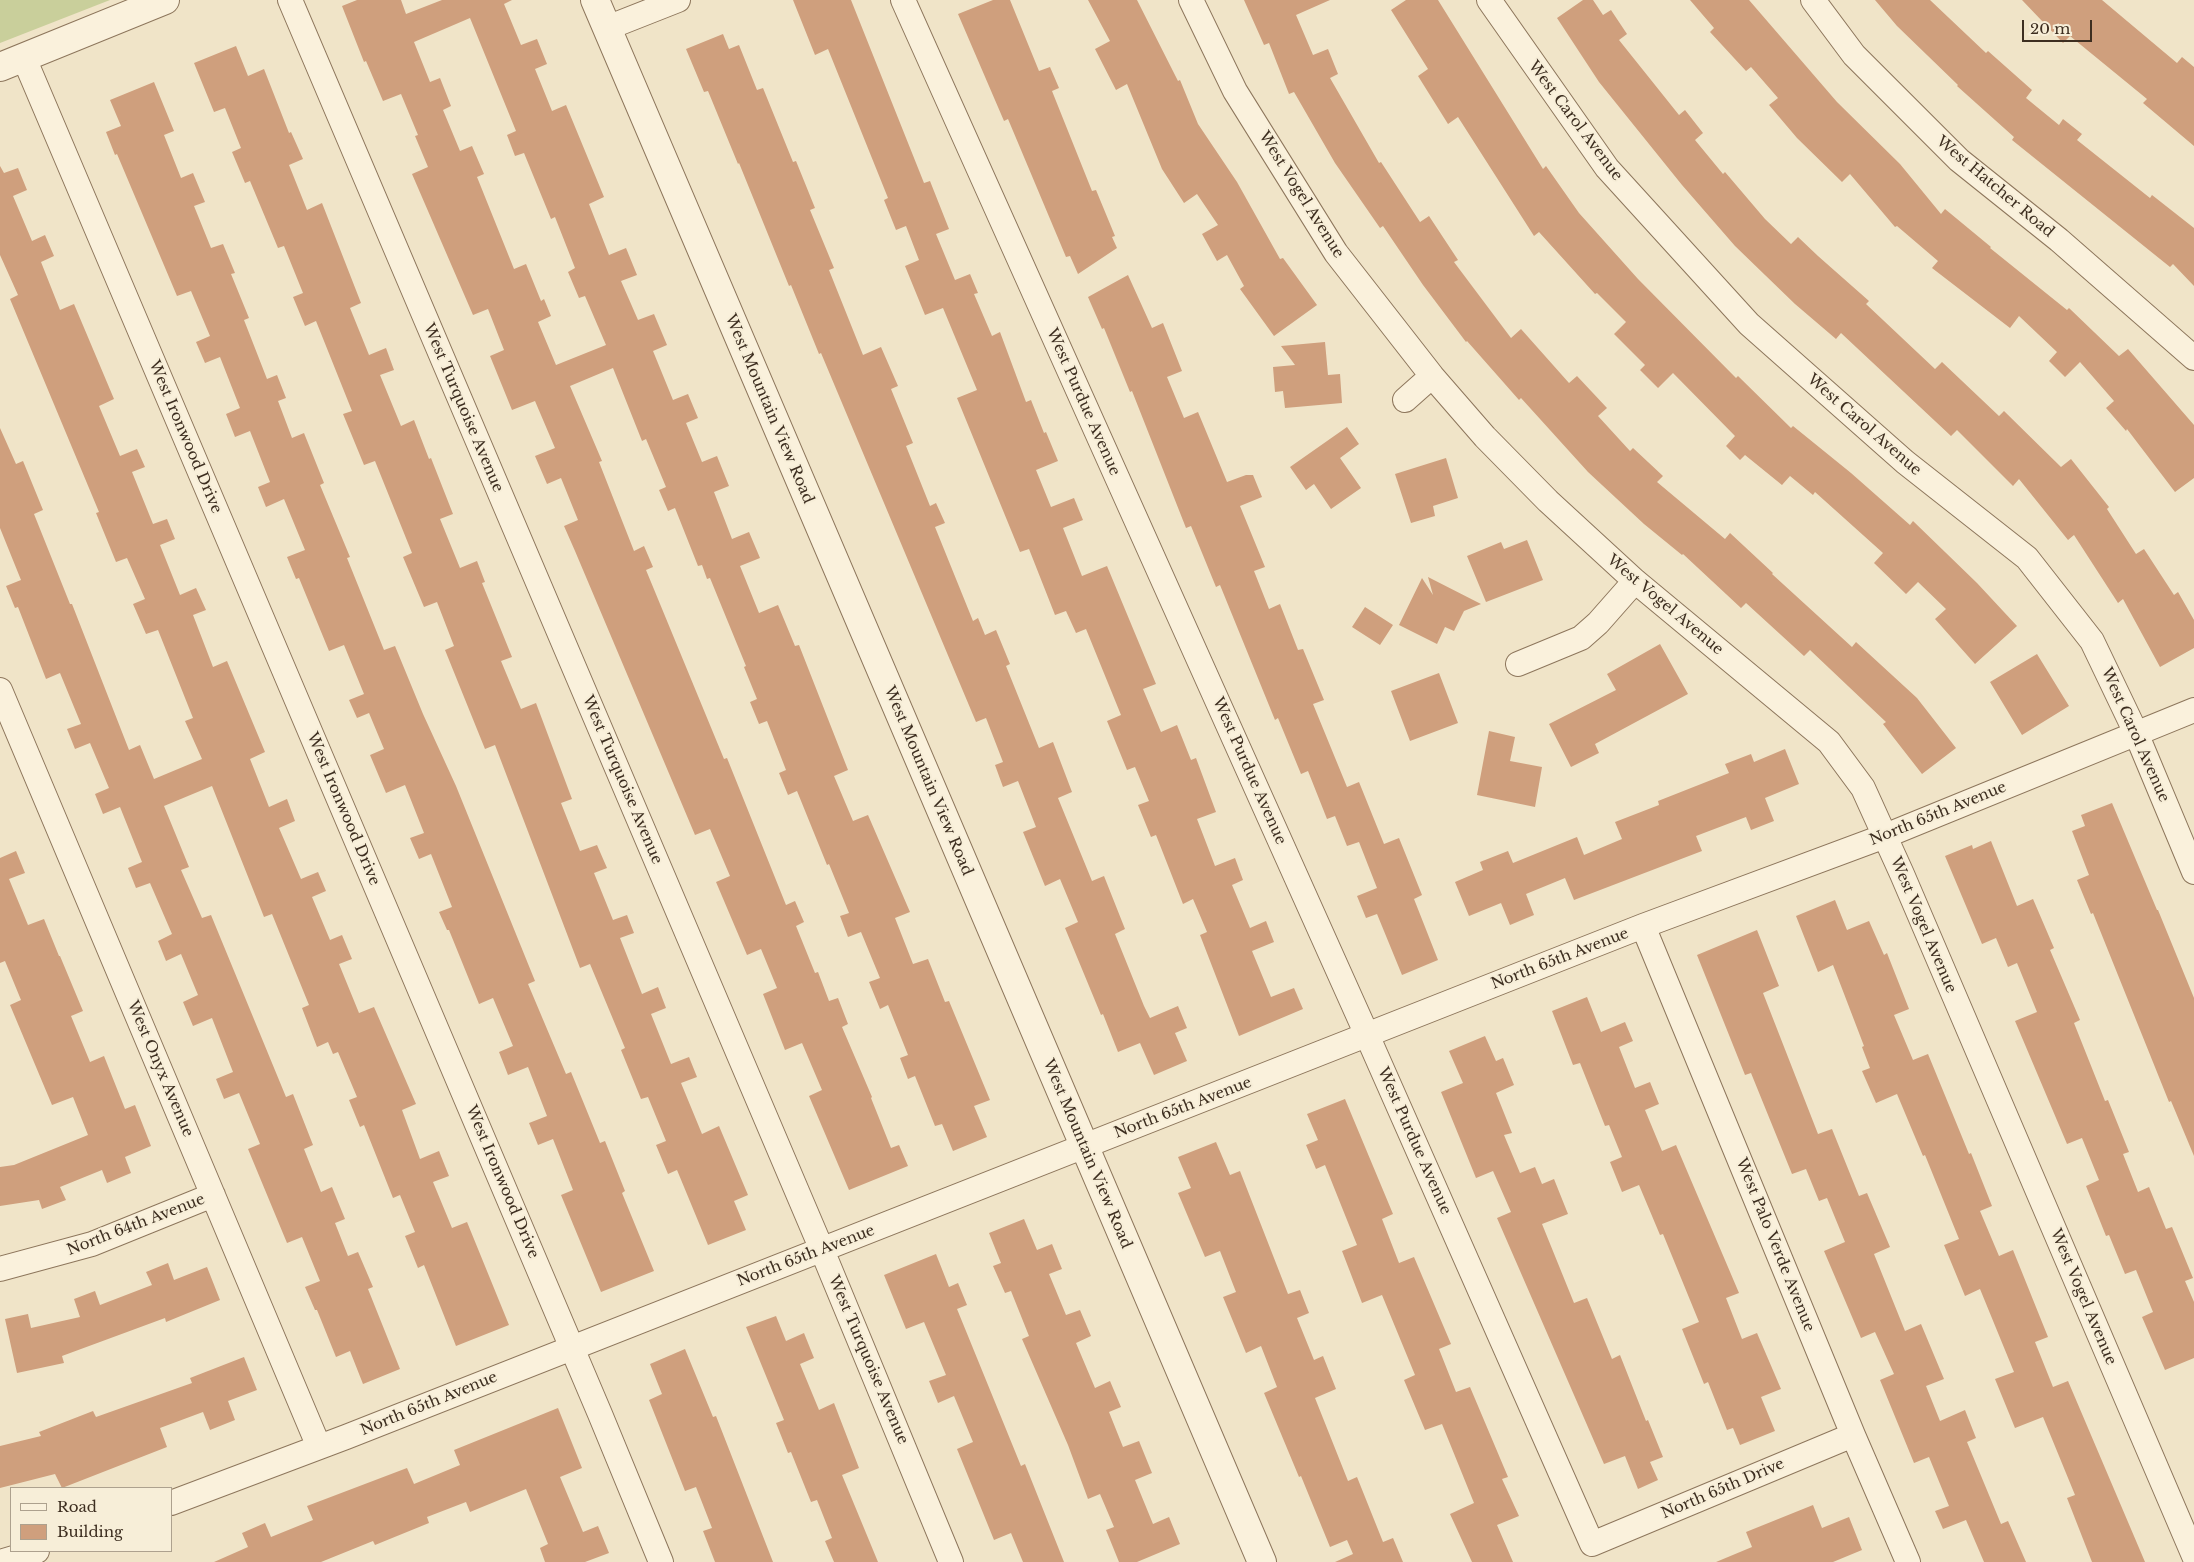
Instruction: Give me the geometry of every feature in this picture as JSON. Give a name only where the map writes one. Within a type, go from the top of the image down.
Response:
[{"type":"street","points":[[12,62],[165,0]]},
{"type":"street","name":"West Turquoise Avenue","points":[[290,0],[822,1250],[951,1562]]},
{"type":"street","name":"West Mountain View Road","points":[[595,0],[1262,1562]]},
{"type":"street","points":[[607,28],[678,0]]},
{"type":"street","name":"West Purdue Avenue","points":[[903,0],[1367,1035],[1592,1544]]},
{"type":"street","name":"West Vogel Avenue","points":[[1191,0],[1235,91],[1336,253],[1432,376],[1485,437],[1548,501],[1635,581],[1829,742],[1862,788],[2194,1556]]},
{"type":"street","name":"West Carol Avenue","points":[[1489,0],[1607,168],[1749,324],[1905,462],[2027,558],[2092,641],[2136,733],[2194,872]]},
{"type":"street","name":"West Hatcher Road","points":[[1812,0],[1854,55],[1959,160],[2059,240],[2194,358]]},
{"type":"street","name":"West Ironwood Drive","points":[[12,62],[572,1348],[661,1562]]},
{"type":"street","points":[[1405,400],[1432,376]]},
{"type":"street","points":[[1518,664],[1580,638],[1598,623],[1635,581]]},
{"type":"street","name":"West Onyx Avenue","points":[[0,690],[320,1447]]},
{"type":"street","name":"North 65th Avenue","points":[[172,1503],[320,1447],[1644,926],[1884,836],[2194,710]]},
{"type":"street","name":"West Palo Verde Avenue","points":[[1644,926],[1853,1435],[1908,1562]]},
{"type":"street","name":"North 64th Avenue","points":[[0,1269],[92,1244],[214,1195]]},
{"type":"street","name":"North 65th Drive","points":[[1592,1544],[1853,1435]]},
{"type":"street","points":[[0,1562],[34,1552]]},
{"type":"green space","points":[[0,0],[110,0],[0,43]]},
{"type":"building","points":[[357,0],[401,0],[406,14],[442,0],[512,0],[504,4],[521,45],[537,39],[547,64],[535,69],[552,111],[566,105],[604,197],[589,204],[609,255],[626,248],[637,275],[621,281],[638,320],[654,314],[667,345],[653,351],[673,400],[688,394],[698,418],[686,423],[702,462],[717,456],[729,486],[714,492],[732,539],[749,532],[760,558],[740,566],[759,613],[778,605],[795,646],[799,645],[848,770],[834,776],[853,821],[868,815],[910,912],[895,918],[913,964],[928,959],[945,1002],[949,1001],[990,1100],[974,1106],[987,1137],[953,1151],[942,1124],[935,1126],[915,1076],[908,1079],[900,1058],[908,1055],[888,1005],[880,1009],[869,982],[880,978],[861,932],[848,937],[840,916],[849,913],[829,864],[827,865],[797,791],[788,795],[779,773],[786,770],[767,721],[759,724],[750,702],[757,699],[744,667],[746,666],[710,578],[707,579],[702,565],[698,566],[675,508],[668,511],[659,490],[666,487],[646,439],[642,441],[613,368],[570,386],[602,461],[599,462],[634,551],[644,546],[653,567],[646,570],[724,759],[727,758],[786,905],[795,901],[804,922],[796,926],[815,973],[818,972],[829,1001],[838,998],[848,1024],[842,1027],[872,1097],[891,1148],[899,1145],[908,1166],[849,1190],[809,1096],[822,1090],[802,1043],[785,1050],[763,994],[777,988],[761,949],[747,955],[716,882],[730,876],[710,829],[695,835],[564,526],[578,520],[561,478],[547,484],[535,456],[555,448],[535,401],[512,410],[490,356],[504,350],[488,309],[473,315],[412,174],[428,167],[415,136],[418,135],[401,94],[383,101],[366,61],[364,62],[342,6]],"holes":[[[470,18],[516,131],[507,135],[515,156],[524,153],[551,219],[555,217],[575,268],[568,272],[579,298],[585,296],[606,345],[556,365],[538,322],[551,316],[544,299],[541,301],[526,264],[514,269],[477,177],[484,174],[472,146],[460,151],[443,110],[451,106],[440,78],[430,82],[414,42]]]},
{"type":"building","points":[[793,0],[851,0],[924,183],[930,181],[949,229],[936,234],[955,280],[970,274],[978,293],[974,294],[992,336],[1000,332],[1026,402],[1031,400],[1058,461],[1036,470],[1051,507],[1074,498],[1083,520],[1063,528],[1082,576],[1107,566],[1156,684],[1143,689],[1161,732],[1177,725],[1191,760],[1196,758],[1216,812],[1197,819],[1215,866],[1235,858],[1243,880],[1232,885],[1250,928],[1266,921],[1274,942],[1252,951],[1271,997],[1294,988],[1303,1009],[1239,1036],[1200,935],[1207,932],[1193,899],[1183,904],[1156,835],[1151,837],[1138,805],[1149,801],[1135,767],[1127,770],[1107,721],[1121,715],[1086,629],[1076,633],[1066,611],[1055,615],[1029,549],[1020,552],[957,398],[977,390],[943,308],[925,315],[905,266],[919,260],[906,226],[896,230],[884,200],[888,198],[828,49],[815,55]]},
{"type":"building","points":[[993,0],[1010,0],[1039,71],[1050,67],[1059,88],[1052,91],[1092,191],[1096,190],[1115,236],[1112,237],[1117,248],[1078,274],[1070,256],[1066,257],[1008,119],[1004,121],[958,14]]},
{"type":"building","points":[[1088,0],[1137,0],[1178,81],[1180,80],[1198,124],[1237,182],[1280,259],[1283,258],[1317,305],[1274,336],[1240,289],[1244,286],[1227,255],[1217,261],[1202,234],[1218,225],[1197,194],[1184,203],[1162,169],[1127,84],[1116,90],[1095,49],[1110,41]]},
{"type":"building","points":[[1244,0],[1330,0],[1296,15],[1313,55],[1328,49],[1338,74],[1330,78],[1379,163],[1381,162],[1420,222],[1429,216],[1458,260],[1454,262],[1511,338],[1521,329],[1569,383],[1577,376],[1607,408],[1598,416],[1630,451],[1633,448],[1663,476],[1657,482],[1725,539],[1730,533],[1852,647],[1856,642],[1917,698],[1956,748],[1922,774],[1883,724],[1886,722],[1810,650],[1804,656],[1746,603],[1741,608],[1683,554],[1644,524],[1588,472],[1521,398],[1519,400],[1466,342],[1423,285],[1383,226],[1380,228],[1335,163],[1294,92],[1289,94],[1269,43],[1264,45]]},
{"type":"building","points":[[1406,0],[1438,0],[1543,169],[1546,166],[1579,213],[1638,279],[1736,378],[1738,376],[1791,428],[1793,426],[1851,473],[1910,525],[1913,521],[1977,583],[2017,626],[1975,664],[1935,619],[1946,609],[1918,582],[1906,594],[1874,563],[1883,553],[1815,492],[1813,495],[1790,476],[1782,485],[1745,455],[1740,460],[1726,446],[1735,436],[1673,373],[1658,388],[1640,370],[1645,365],[1614,334],[1626,322],[1597,293],[1595,294],[1539,232],[1534,236],[1458,117],[1448,124],[1418,76],[1428,69],[1391,10]]},
{"type":"building","points":[[1583,0],[1593,0],[1603,15],[1611,10],[1627,34],[1619,40],[1679,115],[1685,110],[1703,133],[1695,140],[1723,174],[1725,172],[1765,219],[1791,244],[1798,237],[1869,301],[1866,304],[1935,369],[1942,362],[1999,416],[2004,411],[2061,467],[2071,459],[2109,507],[2107,509],[2136,554],[2144,549],[2174,595],[2178,592],[2194,620],[2194,648],[2160,667],[2123,599],[2118,603],[2074,535],[2068,540],[2019,479],[2013,486],[1957,430],[1951,436],[1841,333],[1836,339],[1795,304],[1735,246],[1682,185],[1599,82],[1557,18]]},
{"type":"building","points":[[1690,0],[1749,0],[1837,102],[1900,164],[1941,214],[1945,209],[2067,310],[2069,308],[2119,356],[2128,349],[2194,425],[2194,478],[2175,492],[2127,429],[2126,431],[2106,408],[2114,401],[2080,362],[2065,377],[2049,361],[2057,352],[2019,316],[2010,328],[1932,268],[1938,261],[1897,226],[1895,227],[1850,174],[1842,182],[1797,138],[1769,105],[1778,98],[1751,67],[1746,71],[1710,32],[1714,28]]},
{"type":"building","points":[[1875,0],[1930,0],[1986,53],[1988,51],[2032,90],[2026,98],[2059,125],[2063,119],[2082,134],[2077,140],[2150,198],[2152,195],[2194,228],[2194,286],[2173,264],[2170,267],[2012,140],[2014,137],[1957,86],[1897,26]]},
{"type":"building","points":[[2022,0],[2102,0],[2177,63],[2182,57],[2194,67],[2194,146],[2143,103],[2147,99],[2070,36],[2063,43]]},
{"type":"building","points":[[723,34],[729,49],[739,45],[757,90],[763,88],[793,162],[796,161],[815,208],[810,210],[834,268],[829,270],[863,355],[881,347],[898,386],[891,389],[913,443],[906,446],[930,506],[936,503],[945,523],[935,527],[973,621],[978,618],[985,635],[996,630],[1010,664],[1006,666],[1039,748],[1053,742],[1072,792],[1058,798],[1092,881],[1104,876],[1125,929],[1115,934],[1144,1006],[1150,1018],[1178,1006],[1187,1028],[1175,1033],[1187,1061],[1154,1075],[1140,1043],[1118,1052],[1103,1014],[1101,1015],[1065,928],[1078,922],[1060,879],[1045,886],[1023,832],[1036,827],[1018,781],[1003,787],[995,765],[1003,762],[986,718],[976,722],[821,353],[819,354],[791,285],[789,286],[708,91],[704,92],[686,49]]},
{"type":"building","points":[[236,46],[248,76],[264,69],[289,133],[291,132],[303,159],[289,165],[307,210],[322,203],[361,303],[350,308],[369,355],[386,348],[394,370],[380,375],[401,426],[414,420],[429,459],[431,458],[453,514],[440,519],[460,568],[477,561],[485,582],[482,583],[512,657],[501,661],[521,709],[536,703],[572,799],[561,803],[580,851],[597,845],[607,868],[594,873],[613,920],[627,915],[634,933],[620,938],[642,994],[658,987],[666,1008],[651,1014],[671,1064],[689,1057],[697,1077],[681,1083],[702,1134],[719,1126],[748,1195],[734,1201],[746,1230],[708,1245],[677,1170],[668,1174],[656,1145],[666,1141],[648,1097],[641,1099],[621,1050],[625,1048],[590,964],[580,968],[495,745],[485,749],[445,650],[454,646],[437,602],[424,607],[403,557],[412,553],[375,461],[364,465],[343,414],[352,411],[316,321],[305,326],[293,297],[303,293],[284,246],[278,248],[250,181],[245,183],[232,152],[241,148],[225,108],[214,112],[194,63]]},
{"type":"building","points":[[154,82],[174,131],[164,135],[181,178],[193,173],[205,202],[194,206],[211,248],[223,244],[235,273],[231,274],[249,318],[244,320],[267,379],[277,375],[286,398],[278,401],[292,438],[304,433],[324,483],[320,485],[350,557],[347,558],[384,650],[395,646],[456,786],[535,981],[528,984],[566,1074],[571,1072],[600,1143],[605,1141],[625,1191],[622,1193],[654,1271],[601,1292],[561,1195],[573,1190],[553,1139],[538,1145],[529,1123],[547,1116],[528,1067],[508,1075],[499,1052],[513,1046],[493,998],[479,1004],[449,930],[447,930],[439,912],[452,907],[431,854],[419,859],[410,838],[424,833],[405,785],[386,793],[370,755],[384,749],[369,713],[357,718],[349,700],[364,694],[344,645],[329,651],[299,578],[296,579],[287,557],[305,550],[284,499],[266,507],[258,487],[270,482],[250,431],[235,437],[226,414],[240,408],[220,357],[205,363],[196,342],[210,336],[191,291],[177,296],[106,132],[121,126],[110,100]]},
{"type":"building","points":[[0,166],[4,173],[18,168],[27,190],[13,196],[32,241],[45,235],[54,256],[41,262],[60,310],[74,304],[114,399],[99,406],[120,456],[137,449],[145,467],[132,472],[153,524],[167,519],[175,539],[160,545],[180,595],[196,588],[206,610],[193,615],[213,667],[227,661],[265,752],[250,759],[269,807],[287,799],[295,821],[279,828],[301,879],[318,872],[326,891],[312,897],[330,940],[342,935],[352,959],[339,964],[359,1013],[374,1007],[416,1104],[402,1110],[420,1159],[439,1151],[449,1176],[433,1182],[452,1228],[467,1222],[509,1325],[456,1346],[424,1265],[418,1268],[405,1236],[415,1232],[400,1195],[393,1198],[364,1125],[360,1127],[349,1100],[357,1097],[338,1052],[333,1054],[328,1042],[317,1047],[302,1008],[309,1005],[272,914],[264,917],[212,786],[164,806],[189,867],[181,870],[202,918],[211,915],[286,1097],[293,1094],[313,1145],[304,1149],[321,1192],[332,1187],[345,1219],[335,1223],[348,1256],[358,1252],[373,1287],[368,1289],[400,1369],[363,1384],[350,1351],[336,1357],[317,1310],[315,1310],[305,1287],[320,1281],[302,1237],[287,1243],[248,1149],[260,1144],[239,1093],[224,1099],[216,1079],[233,1072],[212,1018],[193,1026],[183,1002],[198,995],[181,954],[166,961],[158,941],[172,934],[150,883],[136,888],[128,868],[142,862],[120,807],[103,814],[95,794],[109,788],[90,743],[75,749],[67,729],[81,724],[60,673],[46,679],[18,607],[15,608],[6,586],[21,580],[0,528],[0,428],[16,464],[23,461],[43,510],[34,514],[70,604],[72,604],[129,750],[140,745],[154,779],[202,759],[185,721],[193,718],[158,630],[146,634],[133,604],[145,599],[127,558],[116,562],[96,513],[99,512],[10,299],[18,295],[0,255]]},
{"type":"building","points":[[1128,275],[1152,328],[1163,323],[1182,371],[1167,377],[1184,418],[1198,412],[1227,482],[1246,475],[1253,475],[1262,497],[1240,506],[1265,567],[1254,571],[1269,609],[1280,604],[1298,650],[1303,649],[1324,700],[1313,704],[1347,787],[1359,782],[1384,844],[1399,838],[1422,895],[1414,899],[1438,960],[1402,975],[1377,914],[1366,918],[1357,896],[1377,888],[1359,842],[1347,846],[1335,816],[1327,819],[1308,771],[1301,774],[1278,718],[1275,720],[1220,585],[1216,587],[1191,526],[1186,528],[1132,391],[1130,392],[1104,328],[1102,329],[1088,297]]},
{"type":"building","points":[[1325,342],[1328,375],[1340,374],[1342,403],[1285,408],[1283,391],[1275,392],[1273,367],[1295,365],[1281,346]]},
{"type":"building","points":[[1347,427],[1359,444],[1340,458],[1361,488],[1331,509],[1314,484],[1306,490],[1290,467]]},
{"type":"building","points":[[1446,458],[1458,498],[1433,506],[1435,516],[1411,523],[1395,474]]},
{"type":"building","points":[[1527,540],[1543,580],[1486,602],[1467,556],[1501,542],[1504,549]]},
{"type":"building","points":[[1428,577],[1481,604],[1464,611],[1454,631],[1445,627],[1437,644],[1399,625],[1422,578],[1433,595]]},
{"type":"building","points":[[1365,607],[1393,625],[1380,645],[1352,627]]},
{"type":"building","points":[[1660,644],[1688,694],[1595,744],[1599,753],[1571,767],[1549,724],[1616,690],[1607,674]]},
{"type":"building","points":[[2037,654],[2069,706],[2022,735],[1990,682]]},
{"type":"building","points":[[1439,673],[1458,723],[1410,741],[1391,691]]},
{"type":"building","points":[[1489,731],[1515,737],[1510,761],[1542,767],[1535,807],[1477,795]]},
{"type":"building","points":[[1785,749],[1799,784],[1765,798],[1774,821],[1751,830],[1746,817],[1696,836],[1702,851],[1574,900],[1565,878],[1526,894],[1534,915],[1510,925],[1501,903],[1469,916],[1455,882],[1483,870],[1480,862],[1508,851],[1513,863],[1577,837],[1584,855],[1622,839],[1615,822],[1659,805],[1658,801],[1729,773],[1725,764],[1751,754],[1754,762]]},
{"type":"building","points":[[2112,803],[2194,998],[2194,1156],[2171,1101],[2169,1102],[2093,913],[2091,914],[2077,880],[2089,875],[2072,831],[2085,826],[2081,815]]},
{"type":"building","points":[[1991,841],[2017,906],[2033,899],[2054,948],[2050,950],[2080,1020],[2074,1023],[2105,1101],[2108,1100],[2129,1152],[2123,1154],[2138,1192],[2149,1187],[2166,1229],[2172,1227],[2193,1278],[2185,1281],[2194,1302],[2194,1358],[2165,1370],[2142,1317],[2153,1312],[2136,1270],[2125,1274],[2109,1235],[2106,1236],[2086,1186],[2099,1180],[2082,1138],[2067,1144],[2015,1021],[2037,1012],[2017,963],[2008,967],[1996,938],[1982,944],[1945,856],[1972,845],[1973,849]]},
{"type":"building","points":[[16,851],[25,873],[9,879],[28,925],[44,919],[83,1011],[71,1016],[90,1062],[104,1056],[125,1109],[135,1105],[151,1146],[125,1157],[131,1173],[107,1183],[102,1170],[60,1187],[66,1200],[42,1209],[39,1200],[0,1206],[0,1167],[14,1165],[88,1135],[73,1097],[52,1105],[10,1005],[21,1000],[5,961],[0,963],[0,858]]},
{"type":"building","points":[[1835,900],[1847,930],[1869,921],[1884,955],[1887,953],[1909,1009],[1894,1015],[1913,1060],[1928,1054],[1992,1206],[1980,1211],[1999,1256],[2013,1250],[2048,1337],[2035,1342],[2053,1387],[2068,1381],[2145,1562],[2092,1562],[2067,1498],[2075,1495],[2043,1417],[2015,1428],[1995,1379],[2014,1372],[1980,1289],[1965,1296],[1944,1245],[1959,1239],[1925,1155],[1923,1156],[1897,1094],[1876,1103],[1862,1071],[1870,1068],[1862,1047],[1864,1046],[1833,965],[1818,972],[1796,916]]},
{"type":"building","points":[[1757,930],[1779,986],[1763,993],[1818,1134],[1832,1129],[1859,1196],[1867,1193],[1890,1247],[1874,1254],[1905,1331],[1921,1324],[1944,1379],[1926,1386],[1940,1421],[1965,1410],[1976,1438],[1967,1442],[2001,1524],[2008,1521],[2026,1562],[1984,1562],[1966,1520],[1943,1529],[1935,1511],[1949,1506],[1929,1457],[1914,1463],[1880,1380],[1894,1374],[1875,1332],[1861,1338],[1824,1251],[1845,1242],[1827,1198],[1819,1201],[1806,1169],[1792,1174],[1751,1073],[1745,1075],[1697,955]]},
{"type":"building","points":[[1587,997],[1601,1032],[1625,1022],[1633,1041],[1619,1047],[1635,1088],[1650,1082],[1659,1104],[1645,1110],[1662,1151],[1676,1145],[1739,1293],[1726,1298],[1742,1339],[1757,1333],[1781,1389],[1761,1397],[1775,1431],[1740,1445],[1733,1428],[1727,1430],[1708,1382],[1704,1384],[1682,1329],[1699,1322],[1663,1234],[1660,1235],[1639,1185],[1622,1192],[1610,1162],[1622,1157],[1609,1125],[1605,1126],[1580,1063],[1573,1065],[1552,1011]]},
{"type":"building","points":[[1485,1036],[1496,1061],[1503,1058],[1514,1085],[1496,1093],[1512,1133],[1504,1135],[1520,1173],[1535,1167],[1542,1184],[1554,1179],[1568,1214],[1542,1224],[1574,1303],[1587,1298],[1612,1359],[1620,1355],[1646,1421],[1648,1420],[1663,1457],[1650,1462],[1658,1480],[1638,1489],[1625,1456],[1604,1464],[1497,1218],[1511,1212],[1493,1171],[1476,1178],[1441,1092],[1463,1083],[1449,1051]]},
{"type":"building","points":[[1345,1099],[1393,1214],[1382,1219],[1399,1263],[1414,1257],[1451,1344],[1439,1349],[1456,1392],[1470,1387],[1508,1477],[1502,1479],[1519,1516],[1497,1525],[1513,1562],[1472,1562],[1450,1514],[1474,1503],[1442,1424],[1425,1430],[1404,1380],[1415,1375],[1382,1295],[1362,1303],[1342,1251],[1357,1245],[1325,1165],[1316,1169],[1306,1145],[1318,1140],[1307,1114]]},
{"type":"building","points":[[1216,1142],[1230,1175],[1240,1171],[1288,1294],[1300,1290],[1309,1313],[1297,1318],[1314,1360],[1323,1356],[1336,1389],[1315,1398],[1348,1481],[1357,1477],[1383,1542],[1393,1538],[1403,1562],[1335,1562],[1353,1554],[1347,1540],[1330,1547],[1264,1393],[1277,1387],[1261,1346],[1246,1353],[1223,1297],[1236,1292],[1220,1251],[1205,1257],[1178,1193],[1191,1188],[1178,1157]]},
{"type":"building","points":[[1024,1219],[1037,1250],[1052,1244],[1062,1269],[1049,1274],[1066,1315],[1080,1310],[1091,1336],[1076,1343],[1095,1388],[1110,1381],[1121,1407],[1109,1412],[1123,1447],[1139,1441],[1152,1473],[1135,1480],[1153,1524],[1169,1517],[1180,1544],[1137,1562],[1119,1562],[1106,1530],[1114,1527],[1100,1494],[1088,1499],[1068,1445],[1022,1339],[1029,1336],[1011,1291],[1005,1293],[993,1266],[1001,1263],[989,1233]]},
{"type":"building","points":[[936,1254],[949,1287],[958,1283],[967,1305],[957,1309],[1021,1466],[1025,1464],[1064,1562],[1023,1562],[1011,1533],[994,1540],[957,1449],[973,1442],[954,1396],[938,1403],[929,1381],[946,1375],[924,1322],[906,1329],[884,1275]]},
{"type":"building","points":[[168,1263],[174,1280],[207,1267],[220,1300],[166,1322],[165,1318],[62,1356],[64,1363],[17,1373],[5,1319],[28,1314],[31,1328],[80,1317],[74,1299],[95,1291],[100,1305],[152,1285],[146,1272]]},
{"type":"building","points":[[776,1316],[786,1341],[804,1333],[814,1358],[800,1364],[819,1410],[834,1403],[859,1468],[842,1475],[878,1562],[834,1562],[825,1541],[832,1538],[817,1500],[811,1502],[791,1452],[788,1453],[776,1423],[784,1420],[746,1327]]},
{"type":"building","points":[[685,1349],[713,1417],[716,1416],[773,1562],[715,1562],[703,1531],[712,1528],[696,1487],[685,1491],[649,1400],[662,1394],[650,1364]]},
{"type":"building","points":[[244,1357],[257,1390],[228,1401],[235,1420],[210,1430],[203,1412],[160,1428],[167,1447],[65,1487],[62,1487],[55,1474],[0,1488],[0,1446],[41,1436],[39,1432],[93,1411],[96,1417],[192,1383],[190,1378]]},
{"type":"building","points":[[558,1408],[582,1468],[560,1477],[583,1532],[598,1526],[609,1553],[585,1562],[545,1562],[540,1548],[548,1544],[526,1489],[470,1512],[466,1502],[427,1517],[429,1523],[375,1545],[373,1541],[321,1562],[214,1562],[248,1547],[242,1533],[265,1523],[271,1537],[313,1520],[307,1506],[407,1468],[414,1484],[460,1465],[454,1450]]},
{"type":"building","points":[[1813,1505],[1822,1528],[1849,1517],[1862,1550],[1833,1562],[1716,1562],[1752,1547],[1746,1532]]}]
